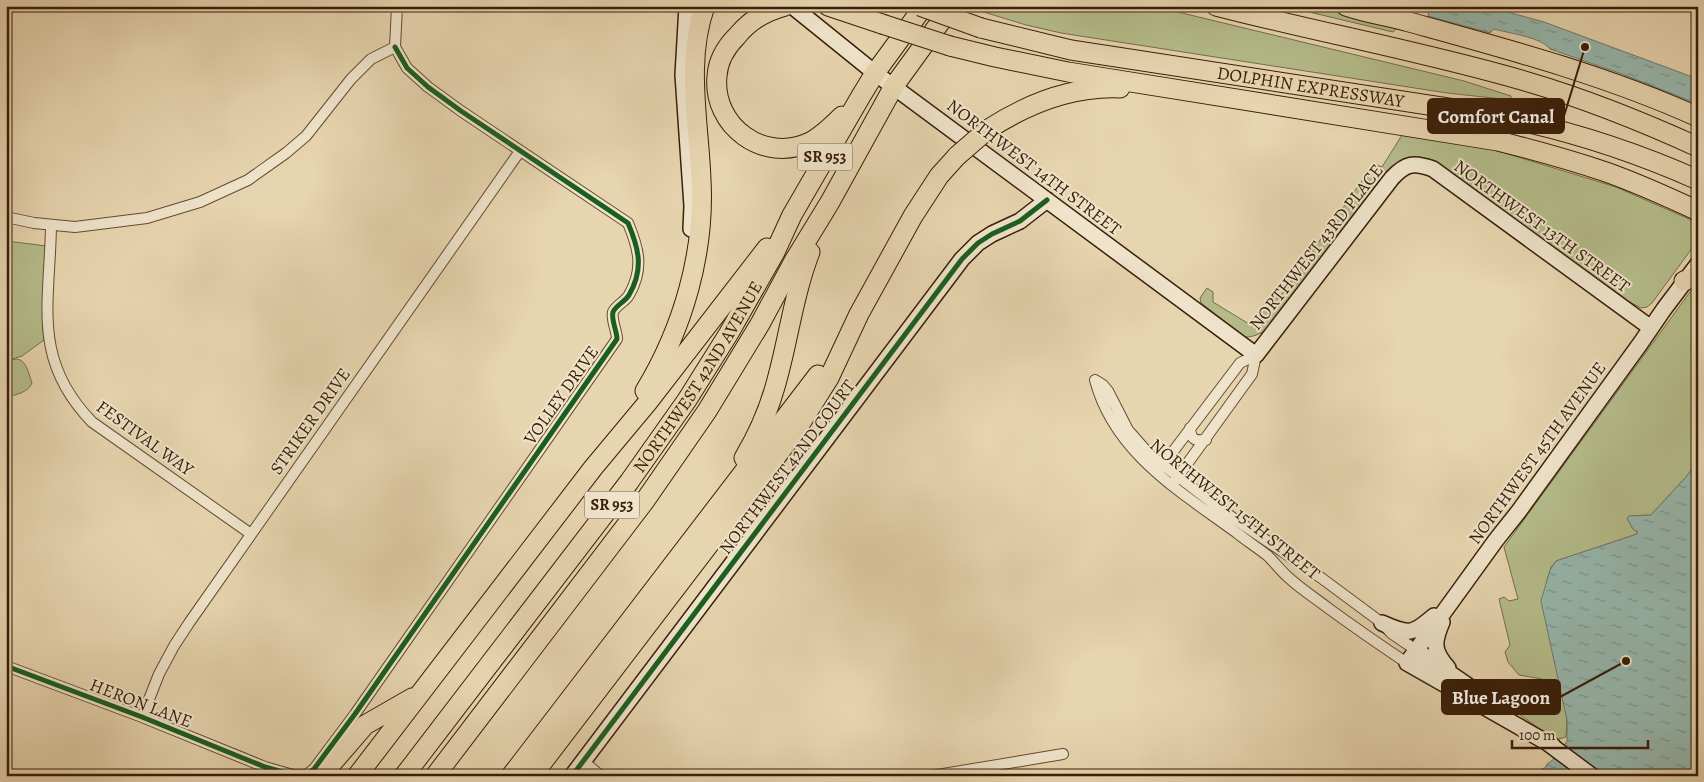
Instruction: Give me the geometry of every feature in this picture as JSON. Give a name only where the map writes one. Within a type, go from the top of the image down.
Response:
[{"type":"highway","points":[[593,468],[641,398],[656,372],[674,335],[690,284],[700,231],[702,182],[694,56],[697,36],[706,6]]},
{"type":"highway","points":[[785,6],[758,18],[739,33],[728,47],[718,68],[718,95],[723,110],[732,125],[745,138],[767,147],[800,146],[811,142],[826,132],[859,99]]},
{"type":"highway","points":[[828,6],[950,46],[1030,64],[1169,89],[1498,141],[1607,172],[1657,192],[1698,212]]},
{"type":"highway","name":"DOLPHIN EXPRESSWAY","points":[[920,6],[981,28],[1071,50],[1523,121],[1566,131],[1611,145],[1698,180]]},
{"type":"highway","name":"NORTHWEST 42ND AVENUE","points":[[404,776],[665,433],[729,333],[775,252],[792,215],[859,99],[875,73],[924,6]]},
{"type":"highway","name":"NORTHWEST 42ND AVENUE","points":[[435,776],[644,502],[669,466],[729,376],[830,202],[894,86],[952,6]]},
{"type":"highway","points":[[1216,6],[1472,67],[1529,83],[1630,117],[1698,147]]},
{"type":"highway","points":[[1346,6],[1545,60],[1642,93],[1698,117]]},
{"type":"highway","points":[[1377,6],[1406,21]]},
{"type":"highway","points":[[532,776],[795,432],[829,378],[859,314],[917,209],[939,176],[957,156],[987,130],[1030,105],[1072,92],[1112,88],[1169,89]]},
{"type":"highway","points":[[710,515],[751,445],[768,408],[777,380],[804,268],[830,202]]},
{"type":"highway","points":[[357,776],[593,468],[648,402],[792,215]]},
{"type":"highway","points":[[512,774],[807,391],[859,314]]},
{"type":"highway","points":[[321,776],[365,725],[421,692]]},
{"type":"highway","points":[[367,776],[380,745]]},
{"type":"street","points":[[6,218],[75,227],[147,218],[200,202],[248,180],[306,136],[351,80],[371,59],[395,47],[397,6]]},
{"type":"street","points":[[674,335],[687,269],[692,222],[683,75],[687,6]]},
{"type":"street","name":"NORTHWEST 14TH STREET","points":[[792,6],[875,73],[1256,355]]},
{"type":"street","name":"VOLLEY DRIVE","points":[[265,767],[293,775],[306,775],[314,769],[355,714],[617,339],[612,315],[616,307],[628,297],[638,276],[637,244],[628,223],[428,87],[407,68],[395,47]]},
{"type":"street","name":"STRIKER DRIVE","points":[[142,717],[159,674],[174,646],[520,151]]},
{"type":"street","name":"NORTHWEST 13TH STREET","points":[[1407,165],[1420,164],[1433,169],[1651,328]]},
{"type":"street","name":"NORTHWEST 43RD PLACE","points":[[1175,482],[1252,374],[1256,355],[1392,178],[1407,165]]},
{"type":"street","name":"NORTHWEST 42ND COURT","points":[[572,776],[962,259],[978,243],[1020,221],[1047,200]]},
{"type":"street","name":"FESTIVAL WAY","points":[[51,225],[48,336],[55,366],[65,388],[77,407],[92,422],[251,534]]},
{"type":"street","name":"NORTHWEST 45TH AVENUE","points":[[1406,662],[1496,540],[1520,511],[1651,328],[1691,278],[1698,264]]},
{"type":"street","name":"NORTHWEST 43RD PLACE","points":[[1159,469],[1240,363],[1256,355]]},
{"type":"street","name":"NORTHWEST 15TH STREET","points":[[1159,469],[1142,460],[1123,438],[1100,398],[1095,380],[1108,391],[1120,416],[1136,442],[1159,469],[1268,556],[1289,578],[1406,662],[1553,746]]},
{"type":"street","points":[[1190,428],[1190,435],[1194,439],[1206,440]]},
{"type":"street","name":"NORTHWEST 15TH STREET","points":[[1175,482],[1331,585],[1382,623],[1391,633],[1498,706],[1592,776]]},
{"type":"street","points":[[1319,601],[1318,594],[1321,590],[1331,585]]},
{"type":"street","points":[[1382,623],[1399,631],[1413,631],[1451,602]]},
{"type":"street","points":[[1451,602],[1436,638],[1436,650],[1442,662],[1458,679]]},
{"type":"street","name":"HERON LANE","points":[[6,666],[142,717],[265,767]]},
{"type":"street","points":[[931,776],[1062,754]]},
{"type":"street","points":[[584,761],[601,776]]},
{"type":"green space","points":[[964,6],[1153,6],[1464,81],[1511,96],[1511,100],[1447,93],[1061,33],[1026,25]]},
{"type":"green space","points":[[1284,6],[1326,6],[1397,28],[1393,32]]},
{"type":"green space","points":[[1402,135],[1492,149],[1616,187],[1698,223],[1698,243],[1693,247],[1652,303],[1647,307],[1641,308],[1626,300],[1433,163],[1392,169],[1266,330],[1254,336],[1245,337],[1201,303],[1200,298],[1207,288],[1213,292],[1213,302],[1249,324],[1269,298],[1279,298],[1374,164],[1382,167]]},
{"type":"green space","points":[[6,241],[47,246],[44,340],[22,356],[6,361]]},
{"type":"green space","points":[[1698,281],[1698,461],[1651,515],[1629,516],[1627,518],[1637,534],[1556,561],[1551,567],[1547,580],[1567,720],[1566,737],[1555,740],[1480,686],[1480,683],[1505,699],[1532,708],[1533,702],[1544,694],[1542,679],[1519,675],[1508,662],[1505,652],[1510,645],[1499,599],[1504,597],[1509,601],[1518,599],[1504,547]]},
{"type":"green space","points":[[15,359],[25,364],[32,383],[25,391],[6,398],[6,362]]},
{"type":"water","points":[[1430,6],[1470,6],[1476,9],[1504,11],[1544,22],[1698,79],[1698,104],[1622,74],[1550,49],[1532,38],[1494,29],[1490,33],[1428,16]]},
{"type":"water","points":[[1698,461],[1698,772],[1679,776],[1525,776],[1545,768],[1554,759],[1548,751],[1557,757],[1567,741],[1567,720],[1541,601],[1550,570],[1556,561],[1637,534],[1627,518],[1629,516],[1651,515]]},
{"type":"cycle path","points":[[6,666],[142,717],[265,767],[293,775],[306,775],[314,769],[355,714],[617,339],[613,312],[629,295],[634,286],[638,268],[637,250],[628,223],[428,87],[407,68],[395,47]]},
{"type":"cycle path","points":[[572,776],[962,259],[978,243],[1020,221],[1047,200]]},
{"type":"place","name":"Comfort Canal","points":[[1585,47]]},
{"type":"place","name":"Blue Lagoon","points":[[1626,661]]}]
